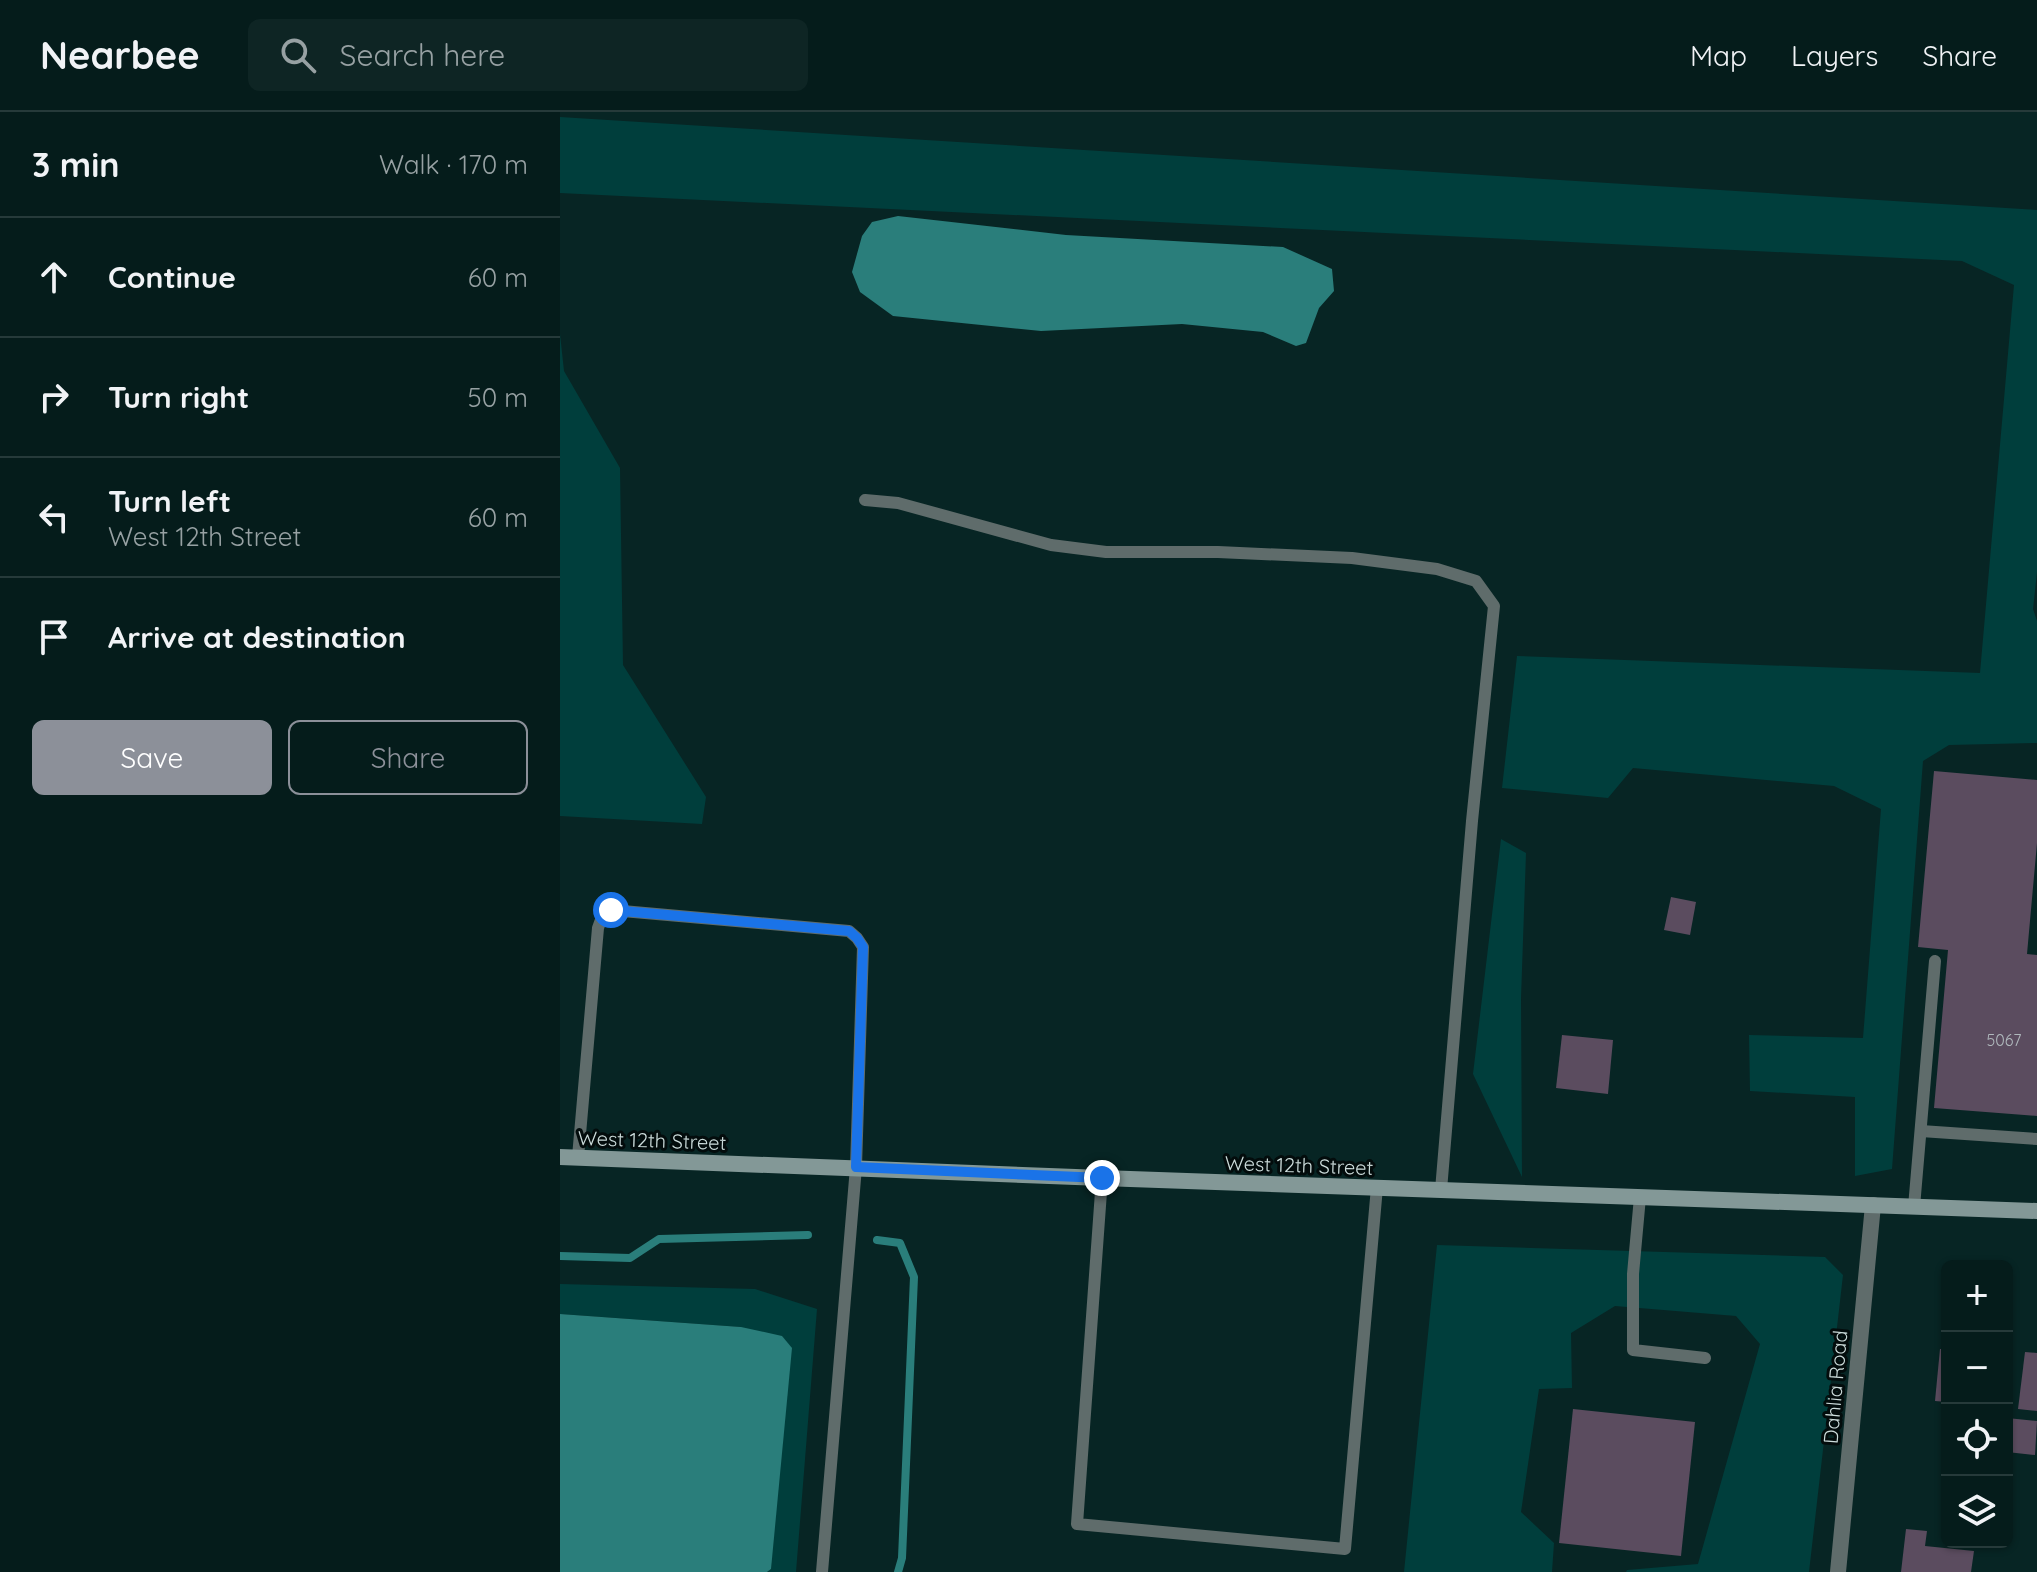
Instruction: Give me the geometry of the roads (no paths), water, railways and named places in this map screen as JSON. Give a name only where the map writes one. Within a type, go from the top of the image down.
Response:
[{"type":"street","name":"West 12th Street","points":[[560,1157],[2037,1211]]},
{"type":"street","name":"Dahlia Road","points":[[1838,1572],[1873,1205]]},
{"type":"lane","points":[[865,500],[898,503],[1051,545],[1106,552],[1218,552],[1352,558],[1437,569],[1476,581],[1494,606],[1472,821],[1441,1190]]},
{"type":"lane","points":[[578,1157],[598,928],[602,917],[611,910],[849,931],[857,938],[863,947],[856,1167],[822,1572]]},
{"type":"lane","points":[[1914,1207],[1935,961]]},
{"type":"lane","points":[[1921,1131],[2037,1139]]},
{"type":"lane","points":[[1102,1178],[1077,1524],[1345,1549],[1377,1187]]},
{"type":"lane","points":[[1640,1197],[1633,1274],[1633,1350],[1705,1358]]},
{"type":"waterway","points":[[560,1256],[630,1258],[659,1239],[808,1235]]},
{"type":"waterway","points":[[877,1240],[900,1243],[914,1277],[902,1558],[898,1572]]}]
